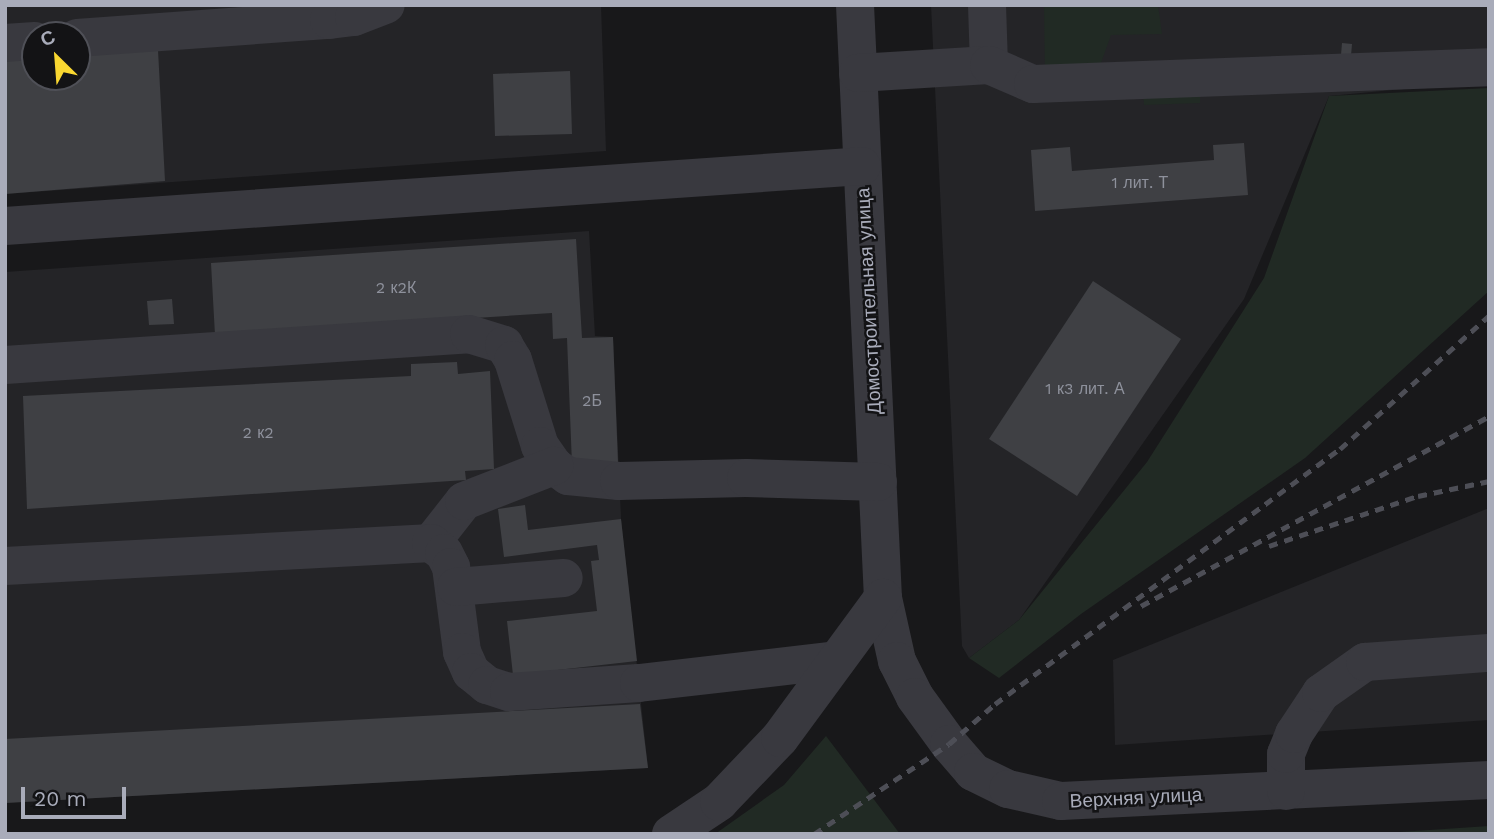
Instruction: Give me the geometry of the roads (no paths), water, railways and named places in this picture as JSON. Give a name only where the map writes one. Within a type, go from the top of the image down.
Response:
[{"type":"street","points":[[91,37],[329,20],[354,17],[386,5]]},
{"type":"street","name":"Домостроительная улица","points":[[855,5],[883,598]]},
{"type":"street","points":[[987,5],[989,65]]},
{"type":"street","points":[[858,73],[989,65],[1034,84],[1489,67]]},
{"type":"street","points":[[5,226],[862,166]]},
{"type":"street","points":[[5,365],[469,334],[504,345],[513,360],[540,446],[554,466],[568,476],[586,480],[746,478],[878,482]]},
{"type":"street","points":[[430,543],[464,501],[554,466]]},
{"type":"street","points":[[5,566],[430,543],[444,553],[456,587],[462,652],[471,672],[487,685],[509,692],[639,683],[837,660]]},
{"type":"street","points":[[456,587],[564,578]]},
{"type":"street","points":[[671,834],[719,802],[780,738],[883,598]]},
{"type":"street","name":"Верхняя улица","points":[[883,598],[897,661],[915,697],[936,728],[973,772],[1008,789],[1061,801],[1489,780]]},
{"type":"street","points":[[1286,791],[1286,754],[1294,734],[1321,693],[1365,662],[1489,653]]},
{"type":"railway","points":[[814,834],[949,744],[995,704],[1340,449],[1489,316]]},
{"type":"railway","points":[[1141,606],[1489,416]]},
{"type":"railway","points":[[1269,546],[1418,496],[1489,481]]}]
